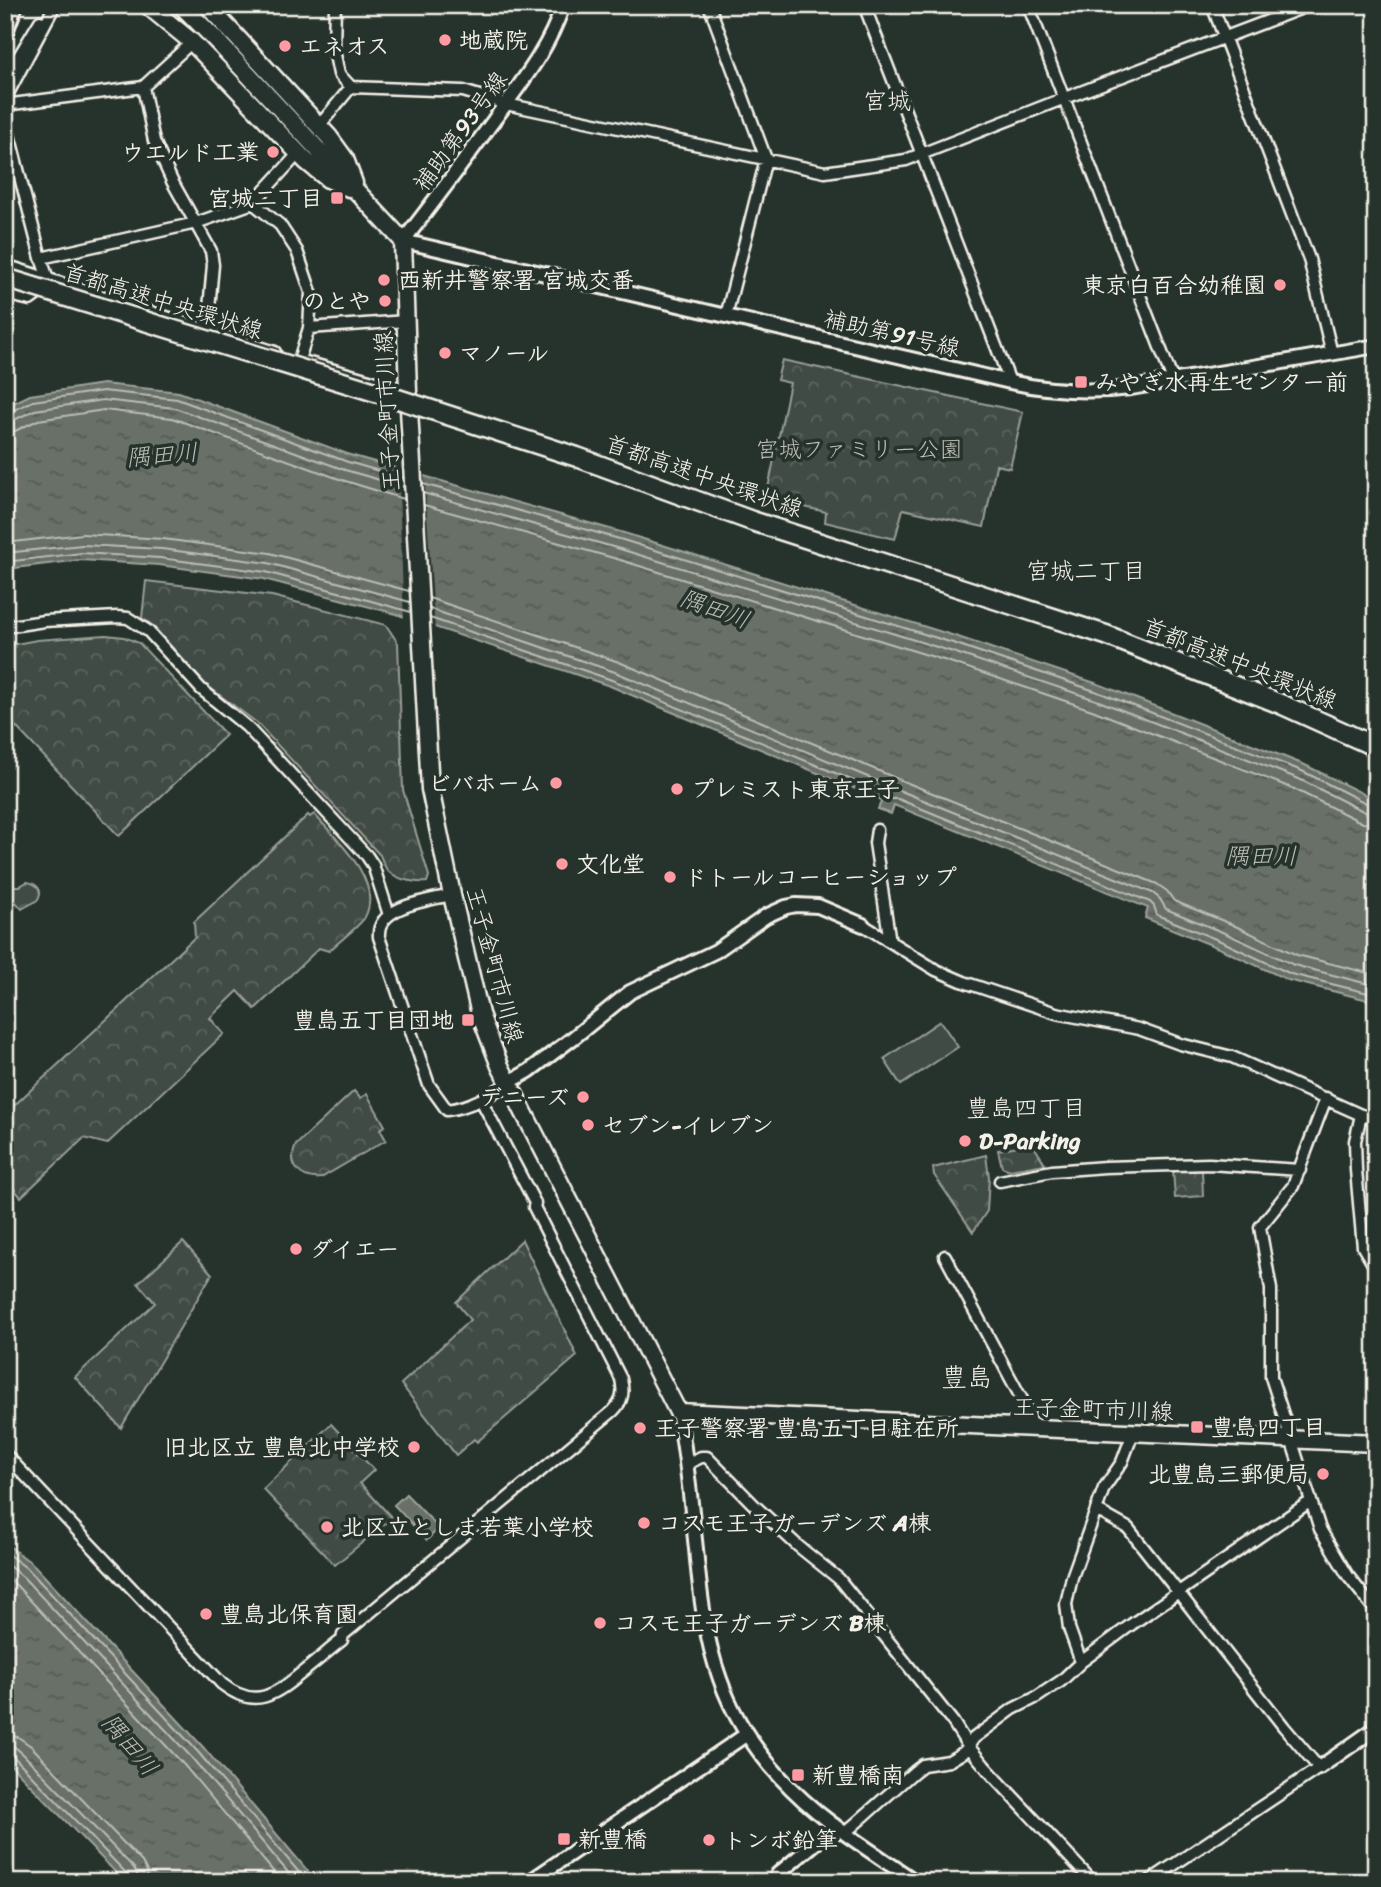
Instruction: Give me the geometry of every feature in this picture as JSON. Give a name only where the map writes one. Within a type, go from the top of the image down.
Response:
[{"type":"highway","name":"首都高速中央環状線","points":[[5,278],[577,457],[752,521],[1106,635],[1270,699],[1376,747]]},
{"type":"highway","name":"首都高速中央環状線","points":[[5,285],[468,427],[762,529],[1103,640],[1281,710],[1376,753]]},
{"type":"main road","points":[[147,5],[192,42],[299,153],[328,179],[358,193]]},
{"type":"main road","points":[[181,5],[403,241]]},
{"type":"main road","points":[[207,5],[319,126],[345,159],[358,193]]},
{"type":"main road","name":"王子金町市川線","points":[[403,241],[408,391],[430,789],[452,895],[489,1041],[508,1083],[678,1412],[1376,1443]]},
{"type":"street","points":[[5,36],[16,5]]},
{"type":"street","points":[[5,79],[49,5]]},
{"type":"street","points":[[5,99],[55,5]]},
{"type":"street","points":[[335,5],[334,50],[340,74],[351,87],[463,91],[506,104],[825,172],[906,160],[1310,5]]},
{"type":"street","name":"補助第93号線","points":[[403,241],[452,179],[548,43],[563,5]]},
{"type":"street","points":[[709,5],[766,159],[726,316]]},
{"type":"street","points":[[864,5],[1010,382]]},
{"type":"street","points":[[1028,5],[1174,381]]},
{"type":"street","points":[[1212,5],[1309,259],[1332,354]]},
{"type":"street","points":[[5,105],[143,87],[192,42]]},
{"type":"street","points":[[143,87],[154,141],[172,181],[211,251],[213,265],[206,330]]},
{"type":"street","points":[[319,126],[351,87]]},
{"type":"street","points":[[5,119],[48,279],[41,292],[30,300],[5,293]]},
{"type":"street","points":[[41,258],[196,223],[253,203],[299,153]]},
{"type":"street","points":[[253,203],[280,225],[297,251],[311,292],[309,328],[299,360]]},
{"type":"street","name":"補助第91号線","points":[[403,241],[1037,388],[1089,392],[1130,388],[1376,346]]},
{"type":"street","points":[[5,265],[299,360],[408,391]]},
{"type":"street","points":[[309,328],[406,321]]},
{"type":"street","points":[[5,627],[105,617],[128,618],[139,624],[201,689],[247,727],[367,856],[373,865],[389,915]]},
{"type":"street","points":[[877,830],[875,843],[890,942]]},
{"type":"street","points":[[452,895],[407,906],[389,915],[380,925],[379,937],[429,1085],[447,1110],[460,1109],[481,1100],[529,1070],[630,992],[716,951],[766,916],[796,905],[818,906],[863,925],[936,970],[964,982],[1056,1013],[1139,1029],[1180,1044],[1231,1057],[1361,1115],[1376,1118]]},
{"type":"street","points":[[1326,1098],[1293,1186],[1260,1227],[1271,1289],[1271,1377],[1320,1530],[1348,1576],[1376,1611]]},
{"type":"street","points":[[5,1454],[222,1684],[241,1696],[263,1698],[274,1694],[342,1640],[343,1635],[613,1411],[620,1405],[623,1397],[621,1379],[481,1100]]},
{"type":"street","points":[[1361,1115],[1355,1141],[1363,1247],[1376,1269]]},
{"type":"street","points":[[999,1181],[1052,1171],[1105,1167],[1209,1164],[1300,1170]]},
{"type":"street","points":[[945,1256],[1026,1407],[1031,1429]]},
{"type":"street","points":[[678,1412],[709,1637],[720,1678],[737,1717],[762,1756],[782,1780],[834,1825],[916,1882]]},
{"type":"street","points":[[1081,1662],[1069,1628],[1066,1604],[1072,1577],[1104,1488],[1122,1462],[1133,1433]]},
{"type":"street","points":[[687,1464],[707,1457],[797,1546],[839,1578],[988,1770],[1093,1882]]},
{"type":"street","points":[[846,1832],[923,1765],[949,1762],[964,1752],[974,1738],[1013,1709],[1062,1681],[1081,1662],[1178,1591],[1311,1501]]},
{"type":"street","points":[[1096,1510],[1129,1528],[1318,1768]]},
{"type":"street","points":[[1148,1882],[1376,1728]]},
{"type":"street","points":[[528,1882],[747,1734]]},
{"type":"street","points":[[774,1882],[778,1874],[834,1825]]},
{"type":"green space","name":"宮城ファミリー公園","points":[[782,360],[1023,412],[1010,468],[996,465],[984,527],[903,509],[895,539],[825,522],[826,512],[766,498],[790,383],[777,380]]},
{"type":"green space","points":[[146,581],[272,596],[386,625],[398,643],[403,790],[429,876],[427,882],[407,880],[388,871],[380,855],[257,723],[205,684],[152,625],[142,618]]},
{"type":"green space","points":[[106,635],[124,637],[139,643],[226,735],[119,836],[5,715],[5,646],[37,640]]},
{"type":"green space","points":[[314,814],[345,848],[363,875],[369,903],[362,921],[329,951],[319,948],[255,1009],[238,991],[210,1018],[224,1034],[107,1144],[84,1138],[21,1197],[5,1179],[5,1114],[195,937],[194,922],[308,815],[310,817]]},
{"type":"green space","points":[[27,882],[38,887],[40,895],[37,900],[22,909],[5,890],[9,886],[20,886]]},
{"type":"green space","points":[[940,1021],[958,1047],[901,1085],[884,1059]]},
{"type":"green space","points":[[354,1091],[360,1098],[367,1094],[385,1126],[380,1129],[386,1140],[321,1178],[301,1174],[294,1165],[296,1145]]},
{"type":"green space","points":[[1032,1143],[1045,1164],[1010,1170],[1002,1167],[998,1150]]},
{"type":"green space","points":[[986,1155],[989,1177],[987,1211],[973,1232],[934,1175],[933,1168]]},
{"type":"green space","points":[[1202,1169],[1203,1196],[1175,1198],[1173,1170]]},
{"type":"green space","points":[[522,1240],[577,1356],[477,1442],[474,1439],[456,1455],[401,1384],[470,1320],[456,1302]]},
{"type":"green space","points":[[183,1242],[212,1274],[121,1428],[75,1377],[155,1303],[138,1283]]},
{"type":"green space","points":[[331,1424],[374,1470],[360,1483],[392,1518],[335,1565],[263,1489]]},
{"type":"water","name":"隅田川","points":[[103,384],[179,392],[350,455],[624,533],[958,637],[1101,685],[1305,765],[1376,800],[1376,1002],[1288,980],[1145,918],[1148,908],[894,805],[891,814],[878,809],[882,800],[610,686],[393,613],[264,579],[159,565],[81,560],[5,569],[5,407],[30,395]]},
{"type":"water","points":[[406,1494],[439,1528],[427,1540],[394,1505]]},
{"type":"water","name":"隅田川","points":[[5,1543],[34,1565],[203,1747],[317,1882],[125,1882],[5,1759]]},
{"type":"pier","points":[[398,466],[424,473],[435,631],[404,621]]},
{"type":"place","name":"地蔵院","points":[[445,40]]},
{"type":"place","name":"エネオス","points":[[285,46]]},
{"type":"place","name":"ウエルド工業","points":[[273,152]]},
{"type":"place","name":"宮城二丁目","points":[[337,198]]},
{"type":"place","name":"西新井警察署 宮城交番","points":[[384,280]]},
{"type":"place","name":"東京白百合幼稚園","points":[[1280,285]]},
{"type":"place","name":"のとや","points":[[385,301]]},
{"type":"place","name":"マノール","points":[[445,353]]},
{"type":"place","name":"みやぎ水再生センター前","points":[[1081,382]]},
{"type":"place","name":"ビバホーム","points":[[556,783]]},
{"type":"place","name":"プレミスト東京王子","points":[[677,789]]},
{"type":"place","name":"文化堂","points":[[562,864]]},
{"type":"place","name":"ドトールコーヒーショップ","points":[[670,877]]},
{"type":"place","name":"豊島五丁目団地","points":[[468,1020]]},
{"type":"place","name":"デニーズ","points":[[583,1097]]},
{"type":"place","name":"セブン-イレブン","points":[[588,1125]]},
{"type":"place","name":"D-Parking","points":[[965,1141]]},
{"type":"place","name":"ダイエー","points":[[296,1249]]},
{"type":"place","name":"豊島四丁目","points":[[1197,1427]]},
{"type":"place","name":"王子警察署 豊島五丁目駐在所","points":[[640,1428]]},
{"type":"place","name":"旧北区立 豊島北中学校","points":[[414,1447]]},
{"type":"place","name":"北豊島三郵便局","points":[[1323,1474]]},
{"type":"place","name":"コスモ王子ガーデンズ A棟","points":[[644,1523]]},
{"type":"place","name":"北区立としま若葉小学校","points":[[327,1527]]},
{"type":"place","name":"豊島北保育園","points":[[206,1614]]},
{"type":"place","name":"コスモ王子ガーデンズ B棟","points":[[600,1623]]},
{"type":"place","name":"新豊橋南","points":[[798,1775]]},
{"type":"place","name":"新豊橋","points":[[564,1839]]},
{"type":"place","name":"トンボ鉛筆","points":[[709,1840]]},
{"type":"district","name":"宮城","points":[[887,101]]},
{"type":"district","name":"宮城二丁目","points":[[1086,571]]},
{"type":"district","name":"豊島四丁目","points":[[1026,1108]]},
{"type":"district","name":"豊島","points":[[967,1377]]}]
